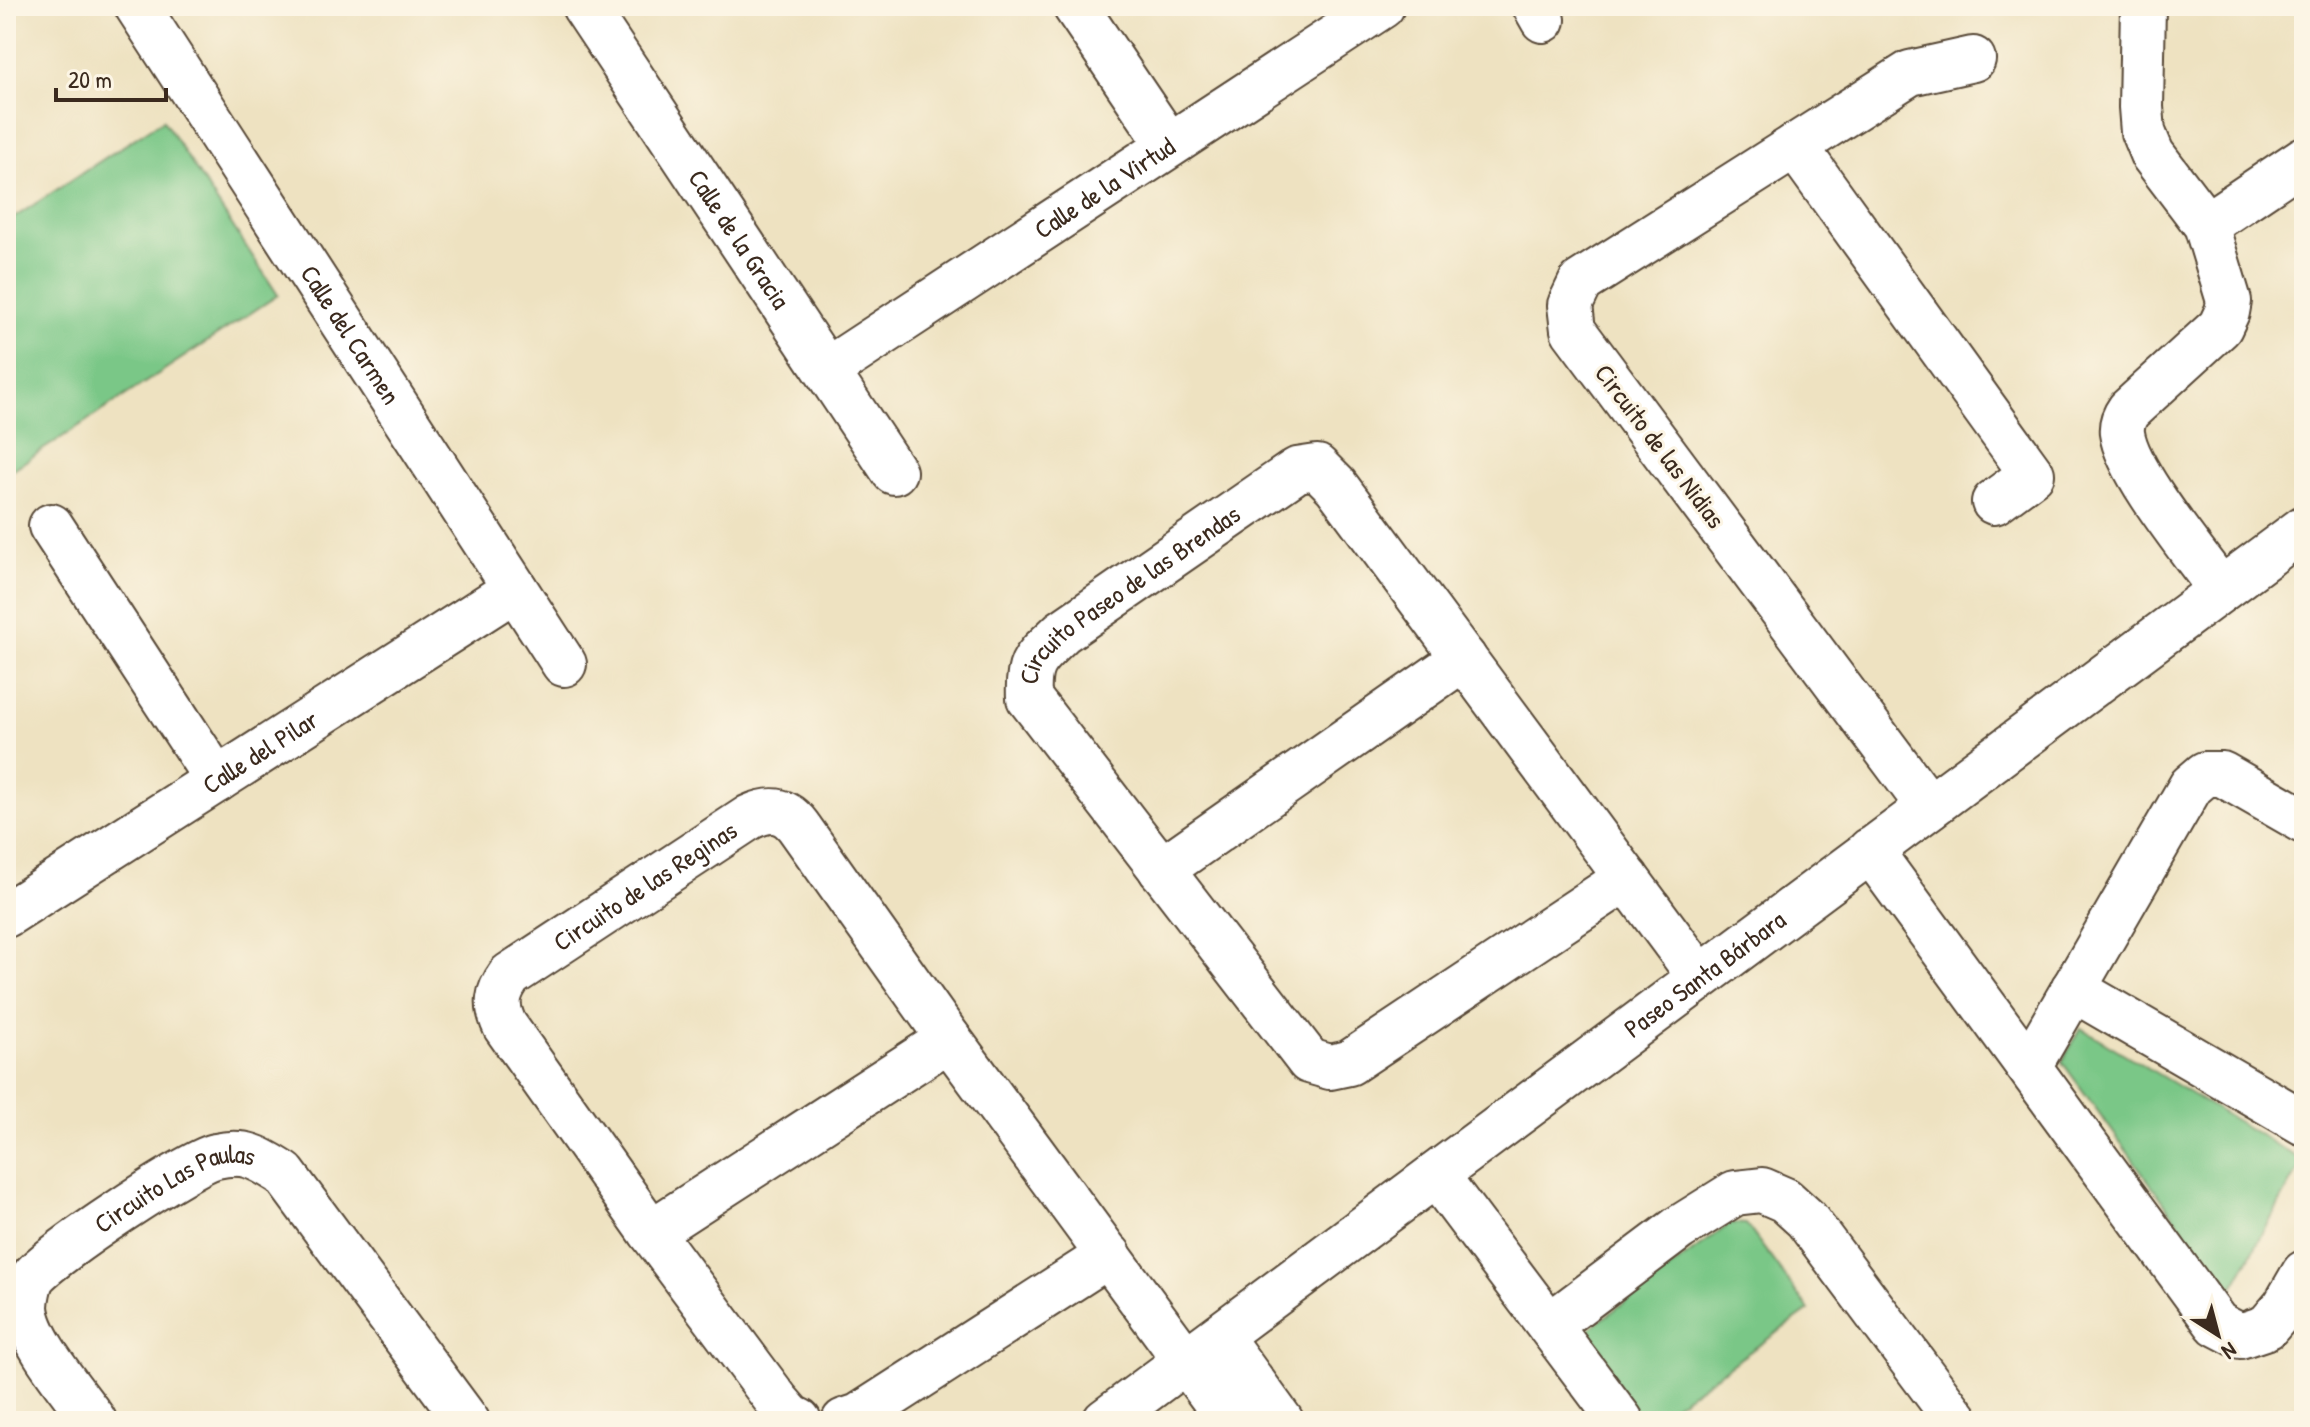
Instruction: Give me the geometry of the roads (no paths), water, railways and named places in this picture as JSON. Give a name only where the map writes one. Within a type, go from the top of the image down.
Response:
[{"type":"street","name":"Calle del Carmen","points":[[137,6],[564,664]]},
{"type":"street","name":"Calle de la Gracia","points":[[584,6],[894,472]]},
{"type":"street","points":[[1075,6],[1169,145]]},
{"type":"street","name":"Calle de la Virtud","points":[[827,370],[1382,6]]},
{"type":"street","points":[[2143,6],[2143,132],[2152,154],[2206,225],[2229,301],[2220,327],[2129,410],[2123,419],[2121,432],[2130,461],[2220,589]]},
{"type":"street","name":"Circuito de las Nidias","points":[[1929,807],[1573,330],[1570,305],[1581,282],[1910,73],[1973,59]]},
{"type":"street","points":[[1795,146],[2032,474],[1994,502]]},
{"type":"street","points":[[2206,225],[2304,159]]},
{"type":"street","name":"Circuito Paseo de las Brendas","points":[[1627,878],[1349,1063],[1330,1067],[1309,1061],[1029,698],[1028,674],[1036,659],[1062,632],[1297,470],[1317,467],[1336,486],[1464,658],[1627,878],[1700,977]]},
{"type":"street","points":[[51,526],[217,780]]},
{"type":"street","name":"Paseo Santa Bárbara","points":[[1105,1421],[2304,528]]},
{"type":"street","name":"Calle del Pilar","points":[[6,915],[515,589]]},
{"type":"street","points":[[1161,870],[1464,658]]},
{"type":"street","points":[[2029,1066],[2191,786],[2205,774],[2222,774],[2304,821]]},
{"type":"street","name":"Circuito de las Reginas","points":[[799,1421],[791,1417],[777,1401],[651,1232],[505,1026],[497,1001],[499,990],[510,975],[765,810],[779,810],[790,817],[1109,1255],[1203,1349]]},
{"type":"street","points":[[1870,850],[2217,1324],[2240,1336],[2267,1327],[2285,1306],[2304,1273]]},
{"type":"street","points":[[2073,989],[2304,1123]]},
{"type":"street","points":[[651,1232],[949,1039]]},
{"type":"street","name":"Circuito Las Paulas","points":[[94,1421],[32,1334],[26,1305],[32,1278],[65,1248],[192,1167],[215,1156],[253,1155],[284,1174],[467,1421]]},
{"type":"street","points":[[1436,1175],[1621,1421]]},
{"type":"street","points":[[1550,1325],[1679,1228],[1735,1193],[1762,1190],[1785,1200],[1806,1219],[1957,1421]]},
{"type":"street","points":[[844,1421],[859,1416],[1109,1255]]},
{"type":"street","points":[[1203,1349],[1230,1421]]},
{"type":"street","points":[[1203,1349],[1281,1421]]}]
